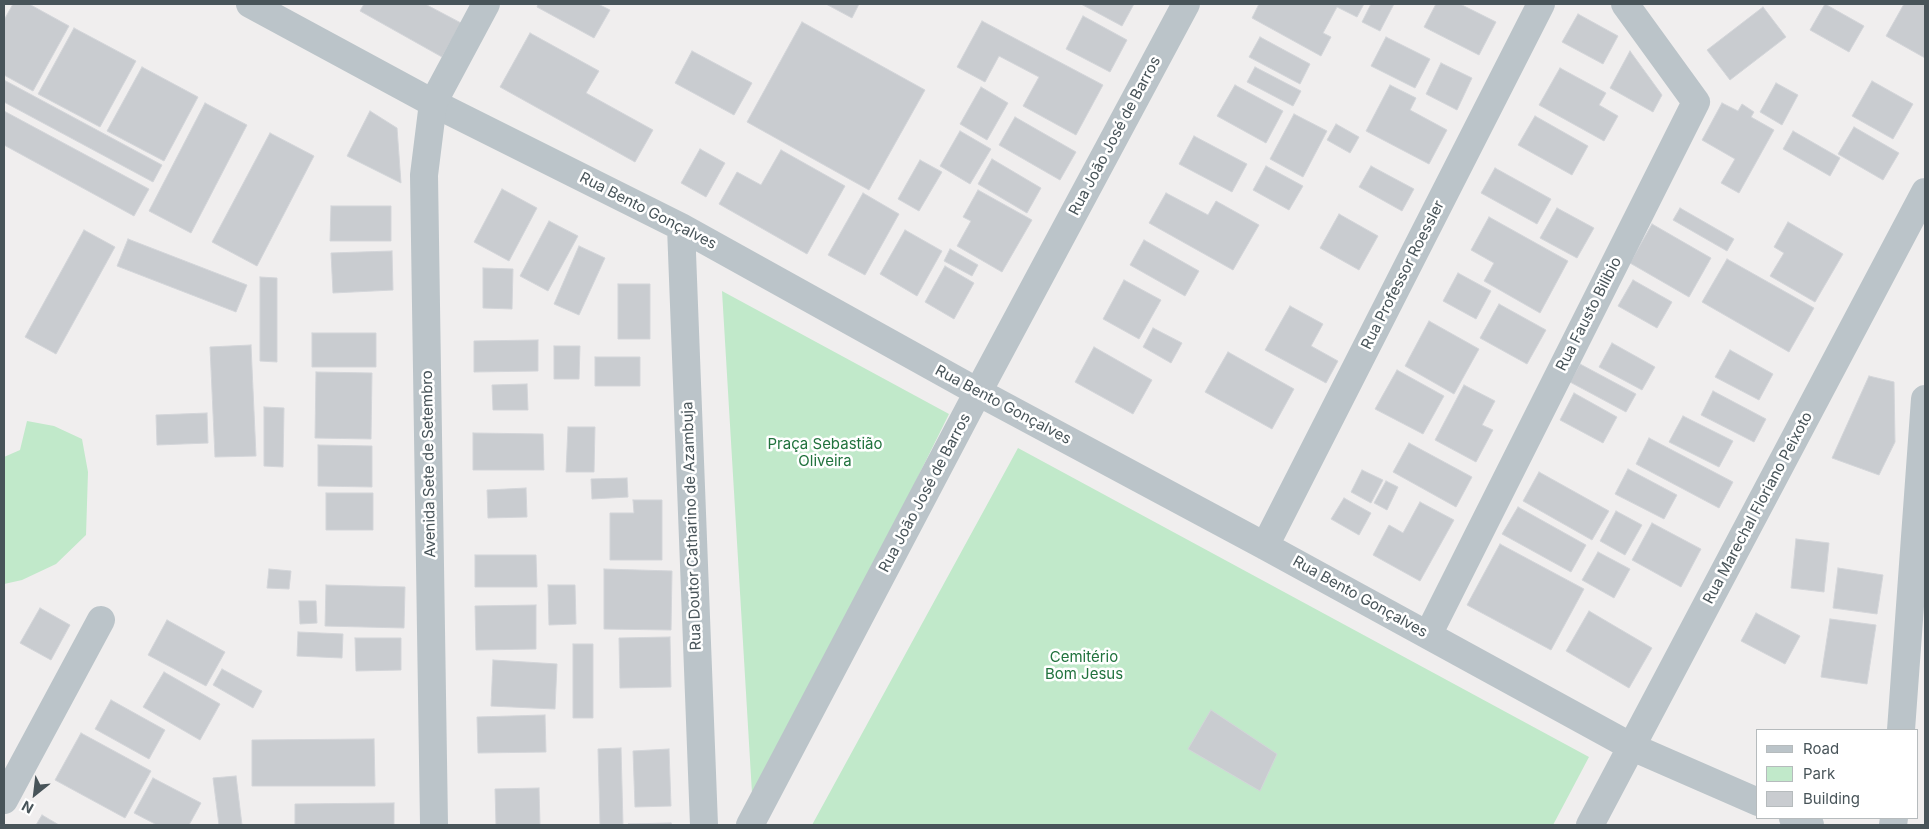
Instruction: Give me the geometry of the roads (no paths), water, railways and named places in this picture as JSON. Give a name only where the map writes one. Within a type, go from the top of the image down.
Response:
[{"type":"street","name":"Rua Bento Gonçalves","points":[[250,4],[433,103],[680,226],[978,392],[1265,546],[1632,747],[1756,801]]},
{"type":"street","points":[[433,103],[486,4]]},
{"type":"street","name":"Rua João José de Barros","points":[[750,825],[978,392],[1186,4]]},
{"type":"street","name":"Rua Professor Roessler","points":[[1265,546],[1541,4]]},
{"type":"street","name":"Rua Fausto Bilibio","points":[[1428,635],[1696,102],[1625,4]]},
{"type":"street","name":"Avenida Sete de Setembro","points":[[433,103],[424,175],[434,825]]},
{"type":"street","name":"Rua Marechal Floriano Peixoto","points":[[1590,825],[1925,192]]},
{"type":"street","name":"Rua Doutor Catharino de Azambuja","points":[[680,226],[704,825]]},
{"type":"street","points":[[1901,729],[1923,484],[1925,399]]},
{"type":"street","points":[[4,800],[102,620]]},
{"type":"street","points":[[1795,819],[1810,825]]},
{"type":"park label","name":"Praça Sebastião Oliveira","points":[[825,452]]},
{"type":"park label","name":"Cemitério Bom Jesus","points":[[1084,666]]}]
